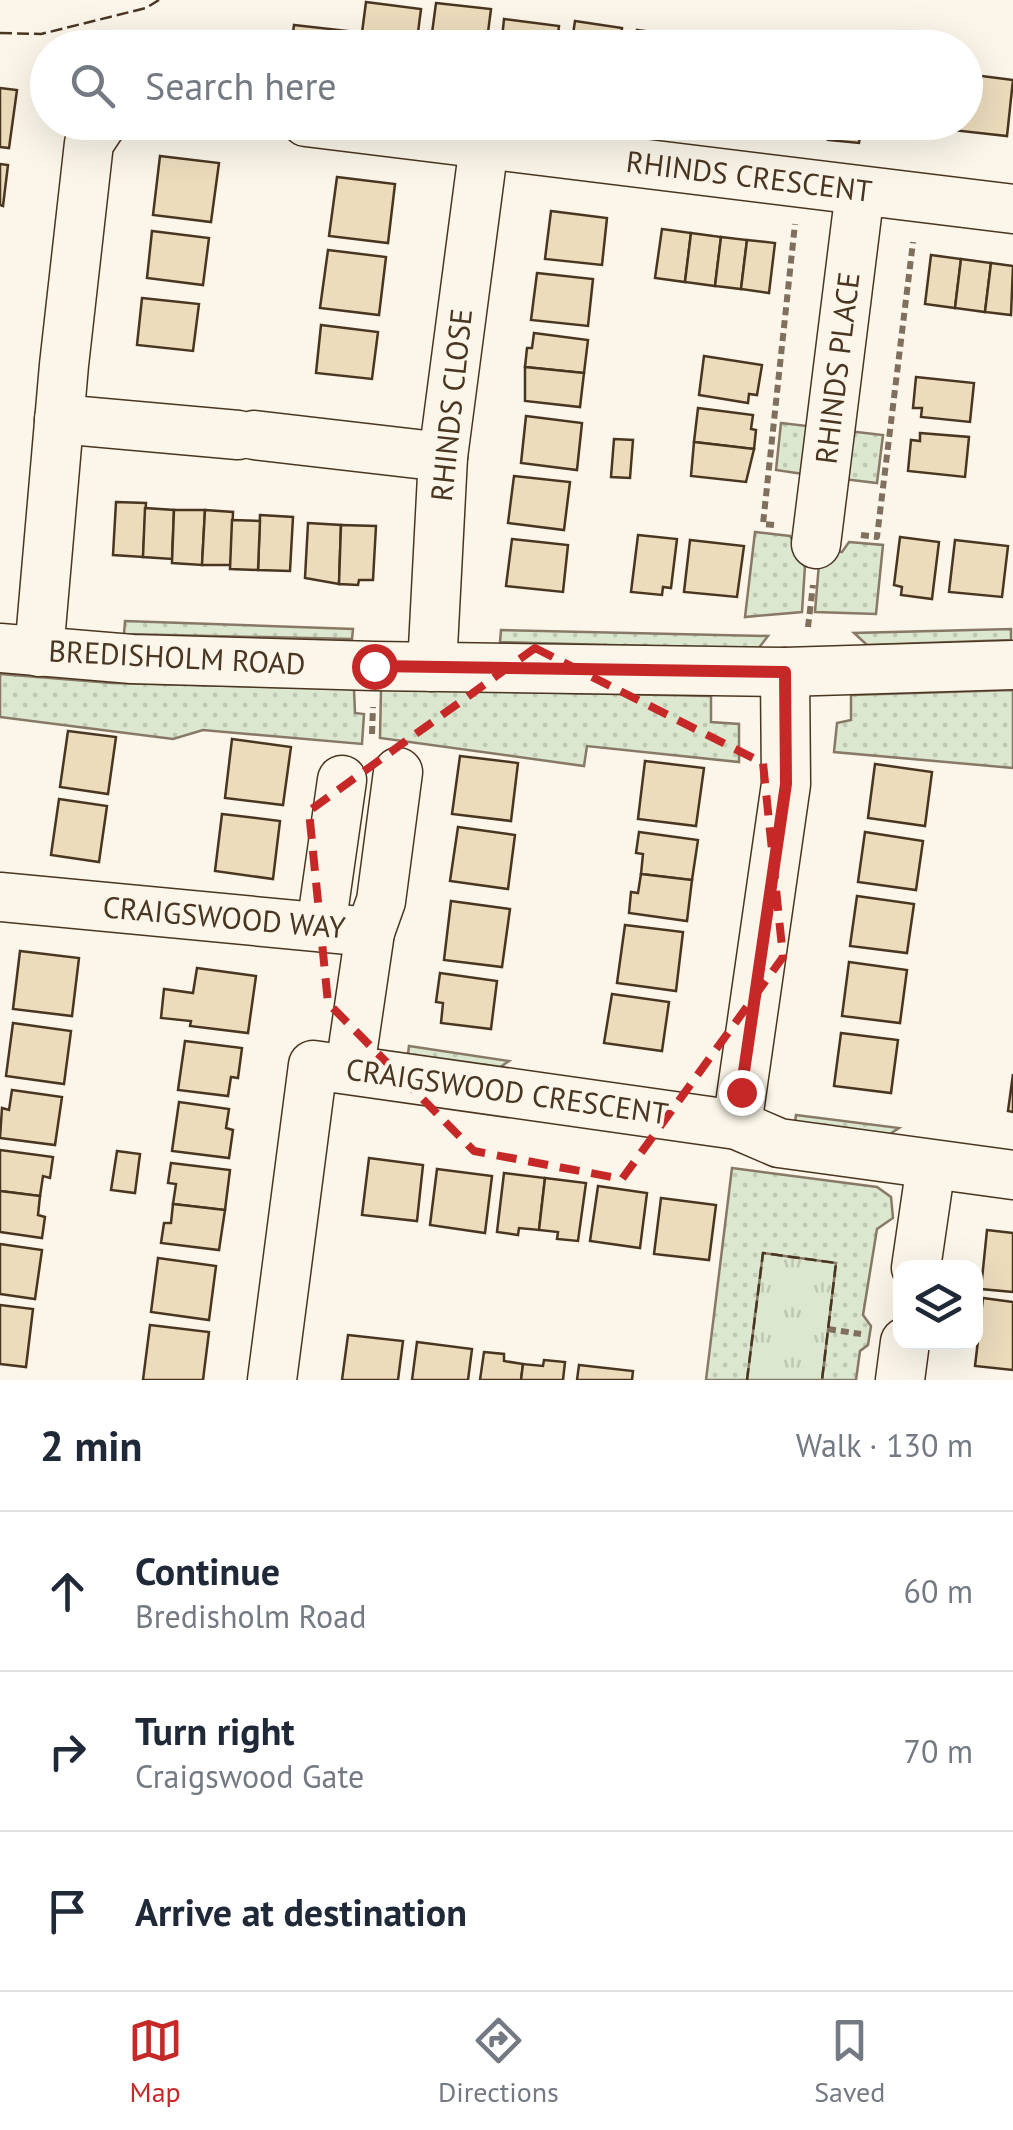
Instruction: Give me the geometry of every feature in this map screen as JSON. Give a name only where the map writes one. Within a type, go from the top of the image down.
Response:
[{"type":"street","points":[[19,650],[59,419],[92,140]]},
{"type":"street","name":"RHINDS CRESCENT","points":[[445,140],[1013,209]]},
{"type":"street","name":"RHINDS CLOSE","points":[[432,666],[443,458],[484,145]]},
{"type":"street","name":"RHINDS PLACE","points":[[816,544],[860,191]]},
{"type":"street","points":[[59,419],[443,458]]},
{"type":"street","name":"BREDISHOLM ROAD","points":[[19,650],[132,659],[785,672],[1013,664]]},
{"type":"street","points":[[736,1126],[786,784],[785,672]]},
{"type":"street","points":[[370,932],[381,901],[398,772]]},
{"type":"street","points":[[322,927],[342,780]]},
{"type":"street","name":"CRAIGSWOOD WAY","points":[[0,897],[370,932],[350,1068]]},
{"type":"street","name":"CRAIGSWOOD CRESCENT","points":[[272,1380],[312,1065],[736,1126],[779,1143],[1013,1175]]},
{"type":"street","points":[[917,1260],[931,1166]]},
{"type":"street","points":[[900,1380],[904,1350]]},
{"type":"path","points":[[785,672],[810,624],[816,544]]},
{"type":"highlighted area","points":[[535,648],[763,763],[783,957],[622,1179],[474,1151],[328,1003],[309,811]]},
{"type":"green space","points":[[781,423],[816,427],[810,475],[776,470]]},
{"type":"green space","points":[[848,431],[883,435],[877,483],[843,479]]},
{"type":"green space","points":[[755,532],[790,536],[797,549],[806,550],[802,612],[745,617]]},
{"type":"green space","points":[[849,542],[883,545],[876,614],[815,612],[820,551],[842,552]]},
{"type":"green space","points":[[125,621],[353,629],[352,639],[124,634]]},
{"type":"green space","points":[[1011,629],[1011,640],[867,645],[854,633]]},
{"type":"green space","points":[[501,630],[768,636],[758,649],[500,642]]},
{"type":"green space","points":[[0,674],[112,683],[354,689],[355,713],[364,714],[362,744],[203,730],[173,739],[0,717]]},
{"type":"green space","points":[[381,689],[711,696],[711,722],[739,724],[739,762],[587,746],[584,766],[380,738]]},
{"type":"green space","points":[[1013,690],[1013,768],[834,752],[837,723],[851,720],[851,695]]},
{"type":"green space","points":[[409,1046],[509,1061],[492,1073],[407,1062]]},
{"type":"green space","points":[[796,1115],[899,1128],[881,1140],[794,1130]]},
{"type":"green space","points":[[732,1168],[877,1187],[891,1197],[893,1218],[877,1229],[863,1315],[871,1326],[868,1345],[860,1351],[856,1380],[706,1380]]},
{"type":"green space","points":[[763,1253],[836,1263],[822,1380],[747,1380]]},
{"type":"building","points":[[366,2],[421,9],[418,30],[362,30]]},
{"type":"building","points":[[436,3],[491,9],[488,30],[432,30]]},
{"type":"building","points":[[504,19],[559,26],[558,30],[503,30]]},
{"type":"building","points":[[575,21],[622,28],[622,30],[574,30]]},
{"type":"building","points":[[294,25],[339,30],[293,30]]},
{"type":"building","points":[[983,76],[1013,80],[1007,136],[983,133]]},
{"type":"building","points":[[0,88],[17,90],[9,148],[0,147]]},
{"type":"building","points":[[160,156],[219,163],[211,222],[153,215]]},
{"type":"building","points":[[0,164],[8,165],[3,206],[0,205]]},
{"type":"building","points":[[337,177],[395,184],[388,243],[329,236]]},
{"type":"building","points":[[551,211],[607,218],[602,265],[545,259]]},
{"type":"building","points":[[662,229],[691,233],[685,282],[655,278]]},
{"type":"building","points":[[152,231],[209,238],[203,285],[147,278]]},
{"type":"building","points":[[691,233],[721,237],[715,286],[685,282]]},
{"type":"building","points":[[721,237],[747,240],[741,289],[715,286]]},
{"type":"building","points":[[747,240],[775,243],[769,293],[741,289]]},
{"type":"building","points":[[328,250],[386,257],[379,315],[320,308]]},
{"type":"building","points":[[931,255],[961,259],[955,308],[925,304]]},
{"type":"building","points":[[961,259],[991,263],[985,312],[955,308]]},
{"type":"building","points":[[991,263],[1013,266],[1011,315],[985,312]]},
{"type":"building","points":[[537,273],[593,279],[588,326],[531,320]]},
{"type":"building","points":[[142,298],[199,304],[193,351],[137,345]]},
{"type":"building","points":[[321,325],[378,332],[372,379],[316,373]]},
{"type":"building","points":[[534,333],[588,340],[584,373],[525,367]]},
{"type":"building","points":[[704,356],[762,365],[757,395],[749,394],[748,403],[699,395]]},
{"type":"building","points":[[525,367],[584,373],[580,407],[525,401]]},
{"type":"building","points":[[916,377],[974,383],[970,422],[921,417],[922,408],[913,408]]},
{"type":"building","points":[[698,408],[753,415],[754,449],[694,442]]},
{"type":"building","points":[[526,416],[582,423],[577,470],[521,463]]},
{"type":"building","points":[[920,433],[969,437],[965,477],[908,471],[911,440],[920,441]]},
{"type":"building","points":[[614,439],[633,440],[630,478],[611,477]]},
{"type":"building","points":[[694,442],[754,449],[746,482],[691,476]]},
{"type":"building","points":[[514,476],[570,482],[564,530],[508,523]]},
{"type":"building","points":[[116,502],[146,503],[143,557],[113,555]]},
{"type":"building","points":[[145,508],[174,510],[172,559],[143,557]]},
{"type":"building","points":[[174,510],[205,510],[202,565],[172,563]]},
{"type":"building","points":[[205,510],[233,512],[231,565],[202,565]]},
{"type":"building","points":[[260,515],[293,517],[290,571],[258,570]]},
{"type":"building","points":[[232,520],[260,521],[258,570],[230,569]]},
{"type":"building","points":[[308,523],[341,525],[339,584],[305,578]]},
{"type":"building","points":[[341,525],[376,526],[373,580],[359,580],[358,585],[339,584]]},
{"type":"building","points":[[638,535],[677,539],[671,588],[663,587],[662,595],[631,592]]},
{"type":"building","points":[[900,537],[939,542],[932,599],[901,595],[902,587],[894,585]]},
{"type":"building","points":[[512,539],[568,545],[563,592],[506,586]]},
{"type":"building","points":[[690,540],[744,546],[737,597],[684,592]]},
{"type":"building","points":[[955,540],[1008,546],[1002,597],[949,592]]},
{"type":"building","points":[[68,731],[116,737],[108,794],[60,787]]},
{"type":"building","points":[[232,739],[291,747],[283,805],[225,798]]},
{"type":"building","points":[[460,756],[518,763],[511,821],[452,814]]},
{"type":"building","points":[[645,761],[704,768],[696,826],[638,819]]},
{"type":"building","points":[[875,764],[932,772],[925,826],[868,818]]},
{"type":"building","points":[[59,799],[107,806],[99,862],[51,855]]},
{"type":"building","points":[[222,814],[280,821],[273,879],[215,871]]},
{"type":"building","points":[[458,827],[515,835],[508,889],[450,881]]},
{"type":"building","points":[[639,832],[698,840],[692,880],[641,874],[643,854],[636,853]]},
{"type":"building","points":[[865,832],[923,841],[916,890],[858,882]]},
{"type":"building","points":[[641,874],[692,880],[687,921],[629,913],[631,892],[638,893]]},
{"type":"building","points":[[857,896],[914,904],[907,953],[850,946]]},
{"type":"building","points":[[451,901],[510,909],[502,967],[444,960]]},
{"type":"building","points":[[625,925],[683,932],[676,991],[617,983]]},
{"type":"building","points":[[20,951],[79,958],[72,1016],[13,1009]]},
{"type":"building","points":[[849,962],[907,970],[900,1023],[842,1016]]},
{"type":"building","points":[[197,968],[256,976],[248,1033],[161,1018],[164,989],[193,993]]},
{"type":"building","points":[[440,973],[497,981],[491,1029],[441,1023],[443,1003],[436,1002]]},
{"type":"building","points":[[612,994],[669,1002],[662,1051],[604,1043]]},
{"type":"building","points":[[13,1023],[71,1031],[64,1084],[6,1076]]},
{"type":"building","points":[[841,1033],[898,1040],[891,1093],[834,1086]]},
{"type":"building","points":[[185,1041],[242,1048],[238,1078],[231,1077],[228,1096],[178,1090]]},
{"type":"building","points":[[1013,1074],[1013,1112],[1008,1111]]},
{"type":"building","points":[[12,1090],[62,1097],[55,1145],[0,1138],[2,1108],[9,1110]]},
{"type":"building","points":[[179,1102],[229,1109],[226,1128],[233,1130],[229,1158],[172,1151]]},
{"type":"building","points":[[0,1150],[53,1157],[50,1178],[43,1176],[40,1196],[0,1191]]},
{"type":"building","points":[[117,1151],[140,1154],[135,1193],[111,1190]]},
{"type":"building","points":[[369,1158],[423,1165],[417,1221],[362,1215]]},
{"type":"building","points":[[171,1163],[230,1170],[225,1210],[173,1204],[176,1184],[168,1183]]},
{"type":"building","points":[[437,1169],[492,1176],[485,1233],[430,1225]]},
{"type":"building","points":[[504,1173],[545,1178],[539,1230],[519,1228],[518,1235],[497,1232]]},
{"type":"building","points":[[545,1178],[586,1183],[578,1241],[557,1239],[558,1232],[539,1230]]},
{"type":"building","points":[[598,1186],[647,1193],[640,1248],[590,1241]]},
{"type":"building","points":[[0,1191],[40,1196],[38,1215],[45,1217],[42,1238],[0,1232]]},
{"type":"building","points":[[661,1198],[716,1205],[709,1260],[654,1254]]},
{"type":"building","points":[[173,1204],[225,1210],[219,1250],[161,1243],[164,1223],[171,1223]]},
{"type":"building","points":[[987,1230],[1013,1233],[1013,1292],[983,1289]]},
{"type":"building","points":[[0,1244],[42,1250],[35,1299],[0,1294]]},
{"type":"building","points":[[158,1258],[216,1266],[209,1320],[151,1312]]},
{"type":"building","points":[[983,1298],[1013,1302],[1013,1370],[975,1366],[977,1350],[983,1350]]},
{"type":"building","points":[[0,1305],[33,1309],[26,1367],[0,1364]]},
{"type":"building","points":[[150,1325],[209,1332],[203,1380],[143,1380]]},
{"type":"building","points":[[348,1335],[403,1341],[398,1380],[342,1380]]},
{"type":"building","points":[[417,1342],[472,1349],[468,1380],[412,1380]]},
{"type":"building","points":[[484,1352],[504,1354],[504,1361],[523,1364],[521,1380],[480,1380]]},
{"type":"building","points":[[544,1360],[565,1362],[563,1380],[521,1380],[523,1364],[543,1366]]},
{"type":"building","points":[[579,1365],[633,1371],[632,1380],[577,1380]]},
{"type":"fence","points":[[57,30],[146,8],[159,0]]},
{"type":"fence","points":[[0,33],[30,34]]},
{"type":"fence","points":[[747,1380],[763,1253],[836,1263],[822,1380]]},
{"type":"route","points":[[374,666],[785,672],[786,784],[741,1092]]}]
